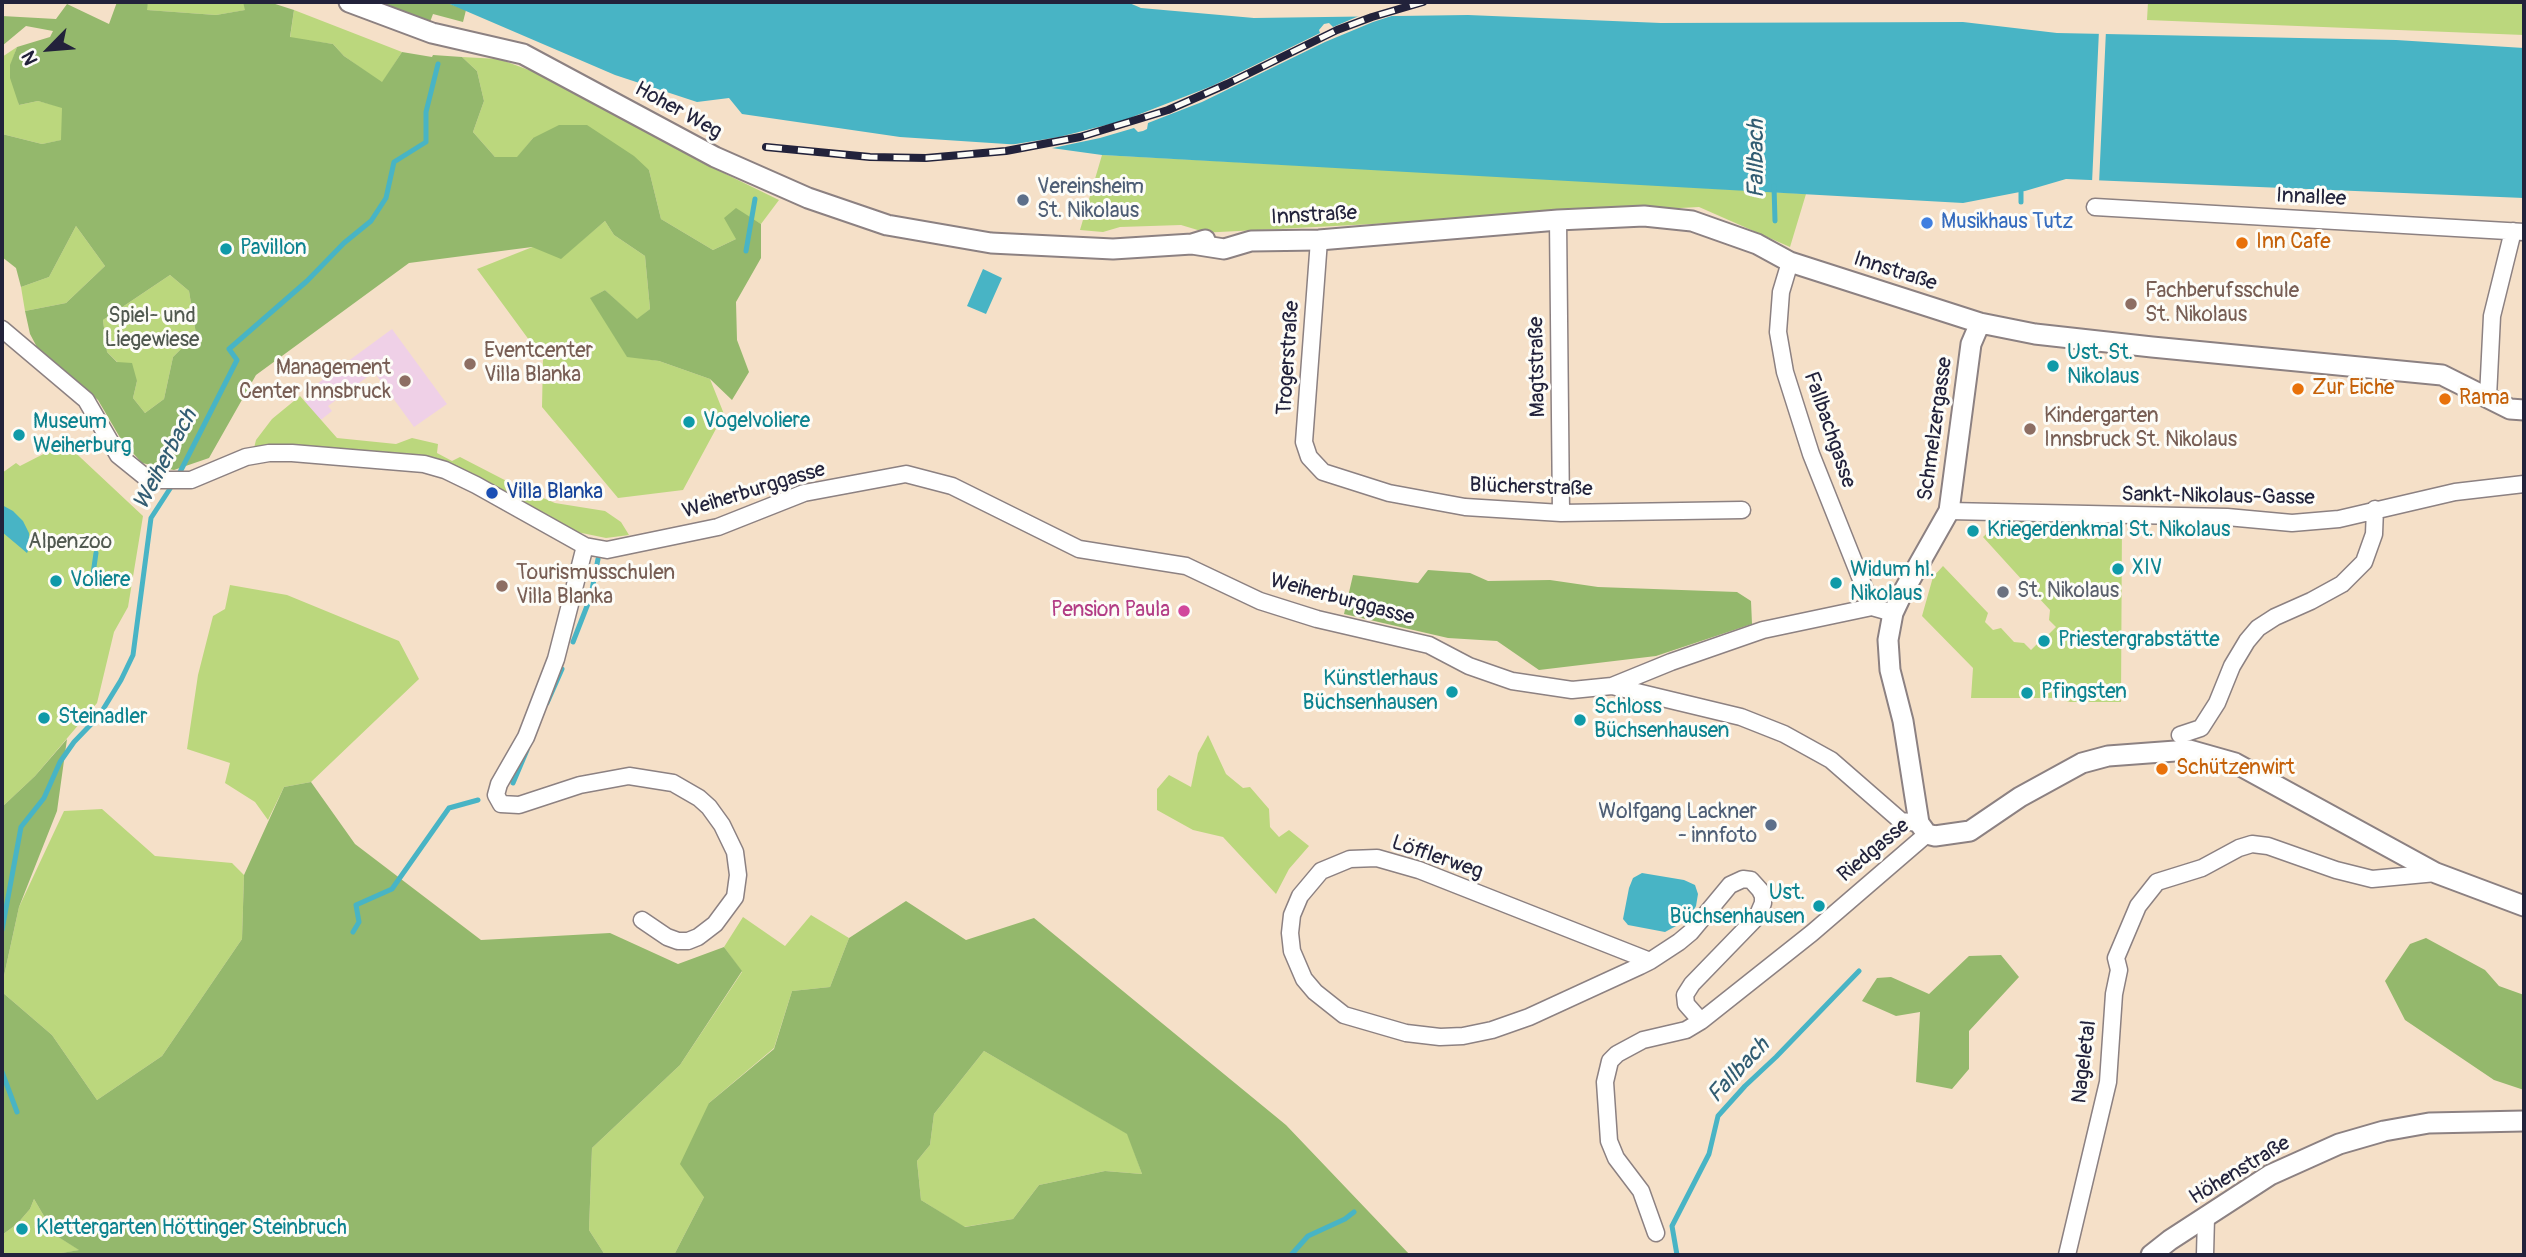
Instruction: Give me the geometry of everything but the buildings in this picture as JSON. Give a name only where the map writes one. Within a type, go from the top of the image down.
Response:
[{"type":"street","name":"Hoher Weg","points":[[349,2],[432,33],[523,54],[715,157],[808,198],[887,225],[991,243]]},
{"type":"street","name":"Innallee","points":[[2095,207],[2519,232]]},
{"type":"street","name":"Innstraße","points":[[991,243],[1113,249],[1192,244],[1224,249],[1251,241],[1319,240],[1558,220],[1644,216],[1692,221],[1756,244],[1790,262],[1980,323],[2035,334],[2442,375],[2510,409],[2524,410]]},
{"type":"street","name":"Magtstraße","points":[[1558,220],[1561,513]]},
{"type":"street","points":[[2488,397],[2493,316],[2519,232]]},
{"type":"street","name":"Trogerstraße","points":[[1319,240],[1304,442],[1309,457],[1323,472]]},
{"type":"street","name":"Fallbachgasse","points":[[1790,262],[1781,292],[1778,332],[1785,372],[1811,454],[1872,607]]},
{"type":"street","name":"Schmelzergasse","points":[[1893,614],[1912,574],[1949,511],[1971,344],[1980,323]]},
{"type":"street","name":"Weiherburggasse","points":[[2,329],[86,400],[118,455],[152,480],[185,481],[246,457],[269,453],[424,464],[445,470],[476,485],[584,546],[607,550],[718,527],[804,493],[906,474],[952,486],[1079,549],[1186,566],[1260,601],[1317,619],[1429,645],[1469,666],[1512,681],[1572,690],[1612,686],[1671,662],[1763,631],[1872,607]]},
{"type":"street","name":"Blücherstraße","points":[[1323,472],[1388,493],[1465,507],[1561,513],[1742,510]]},
{"type":"street","name":"Sankt-Nikolaus-Gasse","points":[[1949,511],[2227,517],[2292,523],[2339,519],[2455,492],[2524,484]]},
{"type":"street","points":[[2180,736],[2201,728],[2217,704],[2232,666],[2258,628],[2342,584],[2364,562],[2374,534],[2375,509]]},
{"type":"street","points":[[584,546],[556,659],[526,737],[499,784],[496,795],[501,804],[519,806],[580,785],[629,776],[673,783],[699,798],[722,825],[735,852],[738,875],[735,897],[715,924],[688,941],[667,937],[642,920]]},
{"type":"street","points":[[1872,607],[1893,614],[1888,640],[1890,670],[1903,721],[1923,829]]},
{"type":"street","name":"Weiherburggasse","points":[[1612,686],[1741,717],[1784,734],[1831,760],[1901,821],[1923,829]]},
{"type":"street","name":"Riedgasse","points":[[1656,1233],[1641,1191],[1616,1158],[1609,1141],[1605,1082],[1608,1067],[1617,1054],[1643,1040],[1686,1030],[1701,1021],[1812,933],[1923,829],[1935,836],[1970,831],[2020,797],[2082,763],[2108,756],[2189,750],[2235,763],[2436,873],[2524,906]]},
{"type":"street","name":"Riedgasse","points":[[2157,882],[2202,868],[2252,844],[2268,846],[2336,870],[2372,879],[2436,873]]},
{"type":"street","name":"Löfflerweg","points":[[1650,961],[1419,870],[1377,858],[1350,859],[1321,871],[1300,896],[1292,915],[1290,933],[1292,951],[1304,979],[1330,1005],[1352,1019],[1426,1036],[1451,1037],[1477,1034],[1511,1024],[1650,961],[1691,932],[1736,881],[1751,880],[1763,896],[1757,917],[1692,984],[1685,995],[1686,1004],[1701,1021]]},
{"type":"street","name":"Nageletal","points":[[2067,1255],[2108,1082],[2114,993],[2119,970],[2116,958],[2138,905],[2157,882]]},
{"type":"street","name":"Höhenstraße","points":[[2151,1255],[2283,1168],[2323,1150],[2360,1138],[2430,1123],[2524,1121]]},
{"type":"street","points":[[2204,1255],[2206,1217]]},
{"type":"shaded area","name":"Management Center Innsbruck","points":[[392,329],[447,404],[414,427],[374,372],[328,406],[332,411],[317,423],[302,403],[313,394],[310,389]]},
{"type":"green space","points":[[117,2],[148,2],[147,10],[216,15],[245,10],[243,2],[269,2],[294,10],[290,37],[333,44],[344,56],[382,82],[402,52],[432,57],[462,57],[477,71],[484,101],[473,132],[495,157],[517,157],[533,138],[559,125],[587,125],[634,156],[649,170],[661,219],[713,250],[736,239],[724,218],[736,208],[761,224],[761,258],[736,302],[737,340],[749,372],[732,400],[710,379],[659,361],[627,357],[590,298],[605,290],[637,319],[650,309],[645,256],[614,235],[605,221],[561,259],[532,247],[409,263],[256,375],[209,458],[174,470],[142,463],[122,441],[98,400],[38,349],[30,334],[25,311],[66,303],[105,266],[76,226],[49,277],[21,287],[16,268],[2,257],[2,134],[42,144],[61,140],[62,108],[38,101],[19,105],[10,78],[10,65],[17,47],[50,37],[53,31],[26,26],[2,46],[2,16],[56,19],[67,4],[109,24]],"holes":[[[170,275],[189,291],[196,334],[173,357],[164,399],[145,413],[133,398],[137,381],[132,363],[117,362],[107,352],[103,320]]]},
{"type":"green space","points":[[148,2],[243,2],[246,10],[216,15],[146,10]]},
{"type":"green space","points":[[381,2],[445,2],[466,10],[463,22],[433,14],[430,22]]},
{"type":"green space","points":[[2148,2],[2524,2],[2524,35],[2147,20]]},
{"type":"green space","points":[[294,10],[402,52],[382,83],[344,56],[333,44],[290,38]]},
{"type":"green space","points":[[17,47],[11,64],[19,105],[38,101],[62,107],[62,140],[42,144],[2,134],[2,57]]},
{"type":"green space","points":[[462,57],[499,59],[537,73],[703,163],[779,200],[761,224],[735,209],[736,239],[713,250],[661,219],[649,170],[533,138],[517,158],[495,157],[473,132],[484,101],[477,71]]},
{"type":"green space","points":[[1102,155],[1806,194],[1790,247],[1699,207],[1200,233],[1201,231],[1181,225],[1120,227],[1103,232],[1080,230]]},
{"type":"green space","points":[[605,221],[614,235],[645,256],[650,309],[637,320],[605,290],[591,298],[627,356],[659,361],[710,379],[724,414],[683,490],[618,498],[542,407],[543,359],[477,269],[535,246],[561,258]]},
{"type":"green space","points":[[76,226],[105,266],[66,303],[25,311],[21,287],[49,277]]},
{"type":"green space","name":"Spiel- und Liegewiese","points":[[170,275],[189,291],[196,334],[173,357],[164,399],[145,413],[133,398],[137,381],[107,352],[103,320]]},
{"type":"green space","points":[[300,396],[337,438],[396,444],[412,438],[438,444],[437,453],[452,461],[460,457],[555,503],[605,511],[621,522],[629,535],[606,538],[577,532],[474,474],[423,456],[276,445],[254,448],[256,440],[272,419]]},
{"type":"green space","name":"Alpenzoo","points":[[65,443],[143,516],[128,607],[114,632],[97,703],[35,776],[2,807],[2,473],[16,463],[20,466]]},
{"type":"green space","points":[[2026,517],[2122,518],[2121,702],[2070,702],[2056,698],[1971,698],[1973,668],[1922,616],[1933,577],[1943,566],[1988,613],[1985,622],[1993,630],[2001,628],[2014,642],[2024,643],[2031,650],[2038,643],[2048,644],[2048,635],[2056,627],[2049,620],[2050,610],[2037,596],[2039,587],[2032,579],[2023,581],[1983,537],[1998,523]]},
{"type":"green space","points":[[1428,570],[1470,573],[1488,581],[1550,580],[1598,587],[1737,592],[1751,601],[1752,624],[1656,656],[1539,670],[1497,641],[1448,638],[1344,614],[1353,575],[1418,583]]},
{"type":"green space","points":[[230,585],[287,595],[399,641],[419,679],[311,782],[284,787],[268,820],[255,802],[225,783],[230,763],[187,749],[198,675],[213,616],[225,609]]},
{"type":"green space","points":[[1208,735],[1226,774],[1243,788],[1250,787],[1269,809],[1270,827],[1279,837],[1289,830],[1309,846],[1289,869],[1276,894],[1223,837],[1193,830],[1157,810],[1157,789],[1169,775],[1191,787],[1198,753]]},
{"type":"green space","points":[[67,739],[57,811],[19,907],[2,985],[2,807],[35,776]]},
{"type":"green space","points":[[311,782],[355,844],[481,940],[610,933],[678,964],[724,947],[742,971],[680,1065],[592,1148],[589,1230],[605,1255],[50,1255],[79,1250],[55,1235],[34,1199],[30,1209],[17,1224],[2,1235],[2,992],[52,1035],[97,1100],[162,1056],[242,939],[244,875],[284,787]]},
{"type":"green space","points":[[102,809],[155,856],[232,863],[244,875],[242,939],[162,1056],[97,1100],[52,1035],[2,992],[2,985],[19,907],[64,811]]},
{"type":"green space","points":[[906,901],[966,940],[1034,918],[1286,1125],[1410,1255],[674,1255],[704,1197],[680,1164],[709,1103],[774,1049],[792,991],[830,987],[849,938]],"holes":[[[984,1051],[1127,1134],[1142,1174],[1105,1171],[1039,1185],[1013,1219],[965,1227],[921,1200],[917,1161],[930,1145],[934,1114]]]},
{"type":"green space","points":[[811,915],[849,938],[830,987],[792,991],[774,1048],[709,1103],[704,1197],[674,1255],[605,1255],[589,1230],[592,1148],[680,1065],[742,972],[724,947],[743,917],[785,946]]},
{"type":"green space","points":[[2426,938],[2485,970],[2499,986],[2524,995],[2524,1090],[2494,1080],[2405,1020],[2385,981],[2410,944]]},
{"type":"green space","points":[[2001,955],[2019,977],[1969,1031],[1969,1069],[1952,1089],[1916,1082],[1920,1012],[1896,1016],[1862,1001],[1877,978],[1891,977],[1929,994],[1969,956]]},
{"type":"green space","points":[[984,1051],[1128,1134],[1142,1174],[1105,1171],[1039,1185],[1013,1219],[964,1227],[921,1200],[917,1161],[930,1145],[934,1114]]},
{"type":"green space","points":[[34,1199],[55,1235],[80,1250],[50,1255],[2,1255],[2,1235],[17,1224],[30,1209]]},
{"type":"water","points":[[445,2],[1127,2],[1141,8],[1254,18],[1468,15],[1661,23],[1963,22],[2057,33],[2396,40],[2524,48],[2524,198],[2066,179],[2025,191],[1963,203],[1102,155],[1037,146],[900,137],[742,114],[729,98],[697,102],[615,75]]},
{"type":"water","points":[[983,269],[1002,278],[986,314],[967,306]]},
{"type":"water","points":[[2,505],[23,521],[29,533],[30,546],[27,553],[2,532]]},
{"type":"water","points":[[1642,873],[1684,880],[1695,885],[1698,894],[1696,906],[1689,919],[1665,932],[1628,925],[1623,919],[1629,888],[1633,878]]},
{"type":"pier","points":[[1404,12],[1325,42],[1202,102],[1148,123],[1147,129],[1143,131],[1138,132],[1134,128],[1043,150],[997,147],[1059,137],[1122,121],[1212,86],[1320,33],[1319,30],[1324,24],[1329,23],[1333,27],[1366,13]]},
{"type":"pier","points":[[2099,30],[2106,30],[2099,184],[2092,183]]},
{"type":"waterway","name":"Weiherbach","points":[[178,476],[237,360],[229,349],[371,221],[386,198],[394,162],[426,142],[426,112],[438,64]]},
{"type":"waterway","name":"Fallbach","points":[[1774,186],[1775,221]]},
{"type":"waterway","points":[[2021,192],[2021,202]]},
{"type":"waterway","points":[[746,251],[755,199]]},
{"type":"waterway","name":"Weiherbach","points":[[2,930],[21,827],[44,798],[60,762],[74,742],[99,716],[133,655],[151,518],[173,484]]},
{"type":"waterway","points":[[92,581],[96,553]]},
{"type":"waterway","points":[[591,595],[598,559]]},
{"type":"waterway","points":[[573,642],[589,601]]},
{"type":"waterway","points":[[547,703],[562,669]]},
{"type":"waterway","points":[[513,783],[527,750]]},
{"type":"waterway","points":[[353,932],[359,922],[356,905],[392,889],[449,808],[478,800]]},
{"type":"waterway","name":"Fallbach","points":[[1677,1255],[1672,1226],[1709,1154],[1718,1116],[1859,971]]},
{"type":"waterway","name":"Weiherbach","points":[[2,1072],[17,1112]]},
{"type":"waterway","points":[[1291,1255],[1308,1236],[1354,1212]]},
{"type":"railway","points":[[766,147],[870,157],[926,158],[1006,151],[1080,137],[1168,110],[1337,30],[1423,2]]},
{"type":"place","name":"Vereinsheim St. Nikolaus","points":[[1023,200]]},
{"type":"place","name":"Musikhaus Tutz","points":[[1927,223]]},
{"type":"place","name":"Inn Cafe","points":[[2242,243]]},
{"type":"place","name":"Pavillon","points":[[226,249]]},
{"type":"place","name":"Fachberufsschule St. Nikolaus","points":[[2131,304]]},
{"type":"place","name":"Eventcenter Villa Blanka","points":[[470,364]]},
{"type":"place","name":"Ust. St. Nikolaus","points":[[2053,366]]},
{"type":"place","name":"Management Center Innsbruck","points":[[405,381]]},
{"type":"place","name":"Zur Eiche","points":[[2298,389]]},
{"type":"place","name":"Rama","points":[[2445,399]]},
{"type":"place","name":"Vogelvoliere","points":[[689,422]]},
{"type":"place","name":"Kindergarten Innsbruck St. Nikolaus","points":[[2030,429]]},
{"type":"place","name":"Museum Weiherburg","points":[[19,435]]},
{"type":"place","name":"Villa Blanka","points":[[492,493]]},
{"type":"place","name":"Kriegerdenkmal St. Nikolaus","points":[[1973,531]]},
{"type":"place","name":"XIV","points":[[2118,569]]},
{"type":"place","name":"Voliere","points":[[56,581]]},
{"type":"place","name":"Widum hl. Nikolaus","points":[[1836,583]]},
{"type":"place","name":"Tourismusschulen Villa Blanka","points":[[502,586]]},
{"type":"place","name":"St. Nikolaus","points":[[2003,592]]},
{"type":"place","name":"Pension Paula","points":[[1184,611]]},
{"type":"place","name":"Priestergrabstätte","points":[[2044,641]]},
{"type":"place","name":"Künstlerhaus Büchsenhausen","points":[[1452,692]]},
{"type":"place","name":"Pfingsten","points":[[2027,693]]},
{"type":"place","name":"Steinadler","points":[[44,718]]},
{"type":"place","name":"Schloss Büchsenhausen","points":[[1580,720]]},
{"type":"place","name":"Schützenwirt","points":[[2162,769]]},
{"type":"place","name":"Wolfgang Lackner - innfoto","points":[[1771,825]]},
{"type":"place","name":"Ust. Büchsenhausen","points":[[1819,906]]},
{"type":"place","name":"Klettergarten Höttinger Steinbruch","points":[[22,1229]]}]
